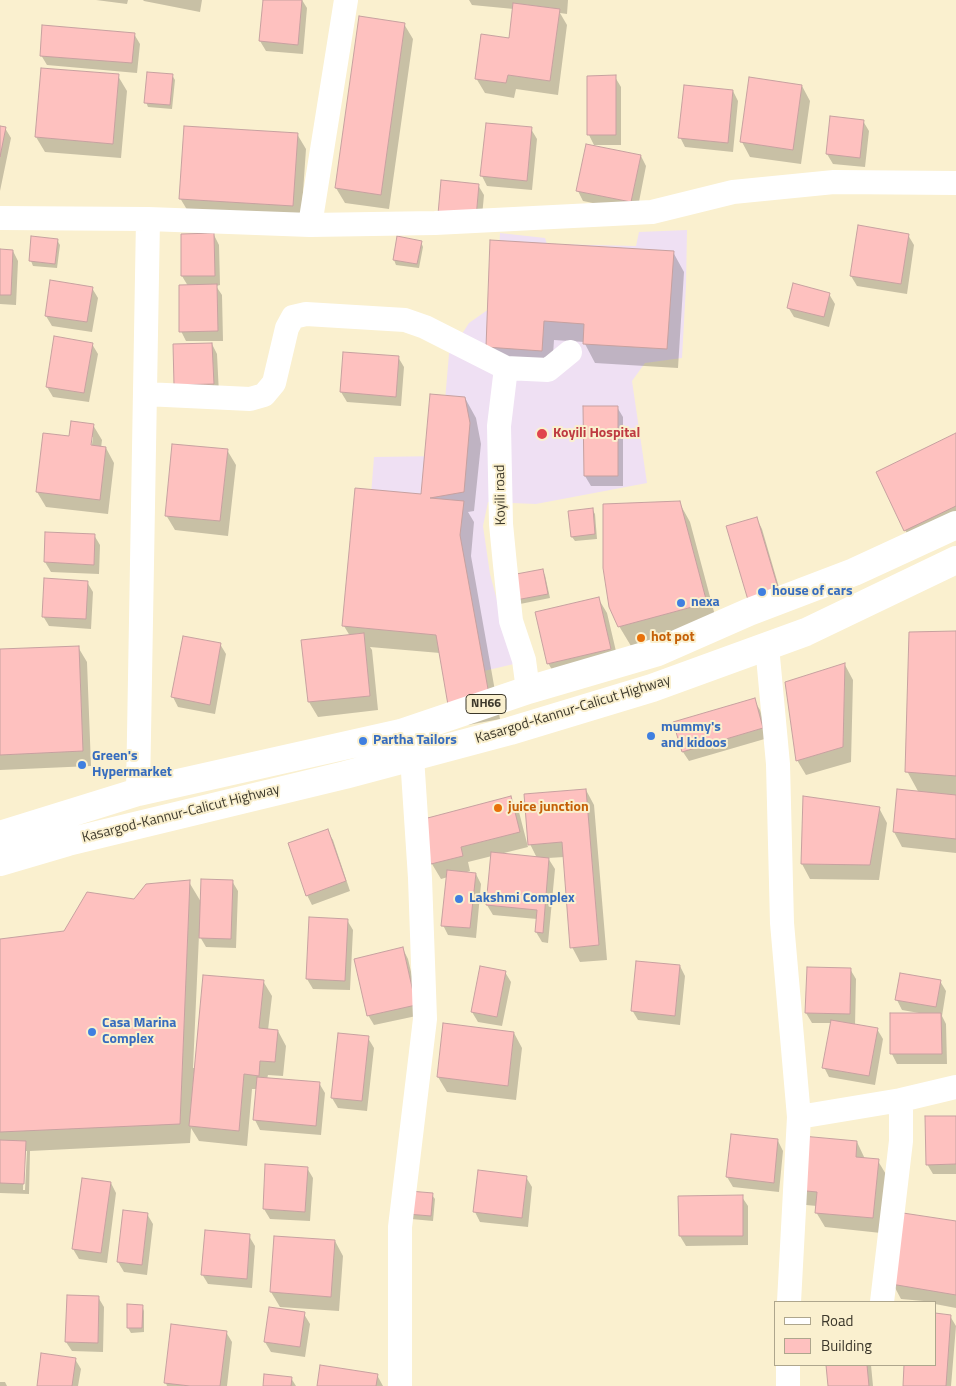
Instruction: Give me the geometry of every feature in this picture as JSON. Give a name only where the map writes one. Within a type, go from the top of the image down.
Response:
[{"type":"highway","name":"Kasargod-Kannur-Calicut Highway","points":[[0,835],[138,792],[401,732],[528,690],[658,652],[748,612],[854,572],[956,525]]},
{"type":"highway","name":"Kasargod-Kannur-Calicut Highway","points":[[0,862],[68,842],[336,777],[510,731],[652,688],[806,632],[956,560]]},
{"type":"street","points":[[310,225],[346,0]]},
{"type":"street","points":[[0,218],[148,219],[310,225],[435,223],[652,212],[733,192],[834,182],[956,183]]},
{"type":"street","points":[[138,792],[148,219]]},
{"type":"street","points":[[145,394],[250,399],[264,395],[274,383],[287,328],[293,317],[306,314],[405,320],[425,327],[506,368],[548,370],[570,352]]},
{"type":"street","name":"Koyili road","points":[[506,368],[499,426],[501,524],[511,621],[524,660],[528,690]]},
{"type":"street","points":[[767,646],[778,764],[782,923],[799,1117],[788,1301]]},
{"type":"street","points":[[400,1386],[400,1227],[426,1019],[420,878],[412,757]]},
{"type":"street","points":[[799,1117],[901,1100],[956,1087]]},
{"type":"street","points":[[882,1301],[901,1141],[901,1100]]},
{"type":"street","points":[[788,1366],[788,1386]]},
{"type":"shaded area","name":"Koyili Hospital","points":[[687,230],[682,358],[645,363],[632,381],[647,483],[536,504],[488,502],[483,526],[490,574],[514,664],[458,677],[444,597],[368,533],[374,457],[443,456],[444,412],[449,354],[469,323],[496,304],[500,233],[545,238],[547,244],[636,246],[639,232]]},
{"type":"building","points":[[263,0],[302,0],[298,45],[259,41]]},
{"type":"building","points":[[513,3],[560,9],[550,81],[508,75],[506,83],[475,79],[481,34],[509,38]]},
{"type":"building","points":[[359,16],[405,23],[381,195],[335,188]]},
{"type":"building","points":[[42,25],[135,33],[132,63],[40,56]]},
{"type":"building","points":[[41,68],[119,74],[113,144],[35,137]]},
{"type":"building","points":[[147,72],[173,74],[170,105],[144,103]]},
{"type":"building","points":[[616,75],[616,135],[587,135],[587,76]]},
{"type":"building","points":[[749,77],[802,85],[793,150],[740,142]]},
{"type":"building","points":[[684,85],[733,90],[728,143],[678,138]]},
{"type":"building","points":[[830,116],[864,120],[860,158],[826,154]]},
{"type":"building","points":[[486,123],[532,127],[527,181],[480,176]]},
{"type":"building","points":[[0,126],[6,127],[0,157]]},
{"type":"building","points":[[184,126],[298,133],[293,206],[179,199]]},
{"type":"building","points":[[586,144],[641,155],[631,202],[576,191]]},
{"type":"building","points":[[441,180],[479,184],[476,218],[438,214]]},
{"type":"building","points":[[858,225],[909,234],[901,284],[850,276]]},
{"type":"building","points":[[214,233],[215,276],[181,276],[181,234]]},
{"type":"building","points":[[31,236],[58,239],[55,264],[29,261]]},
{"type":"building","points":[[397,236],[422,241],[417,264],[393,260]]},
{"type":"building","points":[[490,240],[674,251],[667,349],[583,344],[584,324],[544,321],[542,351],[486,347]]},
{"type":"building","points":[[0,249],[13,250],[11,295],[0,295]]},
{"type":"building","points":[[50,280],[93,287],[87,322],[45,316]]},
{"type":"building","points":[[793,283],[830,293],[824,317],[787,308]]},
{"type":"building","points":[[217,284],[218,331],[179,332],[179,285]]},
{"type":"building","points":[[54,336],[93,343],[84,393],[46,387]]},
{"type":"building","points":[[212,343],[214,384],[174,385],[173,344]]},
{"type":"building","points":[[343,352],[399,356],[396,397],[340,392]]},
{"type":"building","points":[[430,394],[465,397],[470,423],[464,492],[430,498],[464,501],[460,535],[490,700],[448,705],[436,635],[342,626],[355,488],[421,494]]},
{"type":"building","points":[[583,406],[618,406],[618,476],[584,476]]},
{"type":"building","points":[[71,421],[94,424],[91,445],[106,447],[100,500],[36,492],[43,433],[69,436]]},
{"type":"building","points":[[956,433],[956,506],[904,531],[876,472]]},
{"type":"building","points":[[172,444],[228,449],[220,521],[165,516]]},
{"type":"building","points":[[680,501],[707,603],[618,627],[609,607],[603,568],[603,504]]},
{"type":"building","points":[[593,508],[595,534],[571,537],[568,511]]},
{"type":"building","points":[[757,517],[779,591],[748,600],[726,526]]},
{"type":"building","points":[[45,532],[95,534],[94,565],[44,562]]},
{"type":"building","points":[[543,569],[548,594],[516,600],[511,575]]},
{"type":"building","points":[[44,578],[88,581],[86,619],[42,617]]},
{"type":"building","points":[[599,597],[611,649],[547,664],[535,612]]},
{"type":"building","points":[[956,631],[956,776],[905,772],[909,632]]},
{"type":"building","points":[[364,633],[370,696],[308,702],[301,640]]},
{"type":"building","points":[[183,636],[221,643],[210,705],[171,697]]},
{"type":"building","points":[[79,646],[83,751],[0,755],[0,649]]},
{"type":"building","points":[[845,663],[843,747],[796,761],[785,682]]},
{"type":"building","points":[[755,698],[763,728],[682,752],[673,722]]},
{"type":"building","points":[[586,789],[599,945],[570,948],[562,842],[528,845],[524,794]]},
{"type":"building","points":[[897,789],[956,795],[956,839],[893,832]]},
{"type":"building","points":[[511,796],[520,832],[461,847],[463,856],[431,864],[420,820]]},
{"type":"building","points":[[803,796],[880,807],[870,865],[801,864]]},
{"type":"building","points":[[328,829],[346,881],[306,896],[288,843]]},
{"type":"building","points":[[491,852],[549,858],[543,933],[535,932],[537,910],[486,905]]},
{"type":"building","name":"Lakshmi Complex","points":[[447,870],[476,873],[470,928],[441,926]]},
{"type":"building","points":[[201,879],[233,880],[231,939],[199,938]]},
{"type":"building","name":"Casa Marina Complex","points":[[190,880],[180,1124],[0,1132],[0,939],[64,931],[87,892],[134,899],[146,884]]},
{"type":"building","points":[[309,917],[348,919],[345,981],[306,979]]},
{"type":"building","points":[[403,947],[416,1005],[367,1016],[354,959]]},
{"type":"building","points":[[636,961],[680,965],[675,1016],[631,1011]]},
{"type":"building","points":[[480,966],[506,971],[497,1017],[471,1012]]},
{"type":"building","points":[[807,967],[851,968],[850,1014],[805,1013]]},
{"type":"building","points":[[900,973],[941,980],[936,1007],[895,1000]]},
{"type":"building","points":[[203,975],[264,980],[259,1028],[278,1030],[275,1062],[260,1061],[259,1076],[244,1074],[239,1131],[189,1126]]},
{"type":"building","points":[[890,1013],[941,1013],[942,1054],[890,1054]]},
{"type":"building","points":[[831,1020],[878,1028],[869,1076],[822,1068]]},
{"type":"building","points":[[443,1023],[514,1032],[508,1086],[437,1077]]},
{"type":"building","points":[[338,1033],[369,1036],[362,1101],[331,1098]]},
{"type":"building","points":[[257,1077],[320,1082],[316,1126],[253,1120]]},
{"type":"building","points":[[925,1116],[956,1116],[956,1164],[926,1165]]},
{"type":"building","points":[[731,1134],[778,1139],[774,1183],[726,1177]]},
{"type":"building","points":[[802,1136],[857,1141],[856,1157],[879,1159],[873,1218],[815,1213],[817,1192],[796,1190]]},
{"type":"building","points":[[0,1140],[26,1141],[24,1184],[0,1183]]},
{"type":"building","points":[[265,1164],[308,1167],[305,1212],[263,1209]]},
{"type":"building","points":[[478,1170],[527,1176],[522,1218],[473,1212]]},
{"type":"building","points":[[82,1178],[111,1182],[101,1253],[72,1249]]},
{"type":"building","points":[[409,1191],[433,1193],[431,1216],[407,1214]]},
{"type":"building","points":[[743,1195],[743,1236],[679,1236],[678,1196]]},
{"type":"building","points":[[123,1210],[148,1213],[142,1265],[117,1262]]},
{"type":"building","points":[[903,1213],[956,1221],[956,1295],[891,1284]]},
{"type":"building","points":[[205,1230],[250,1234],[247,1279],[201,1275]]},
{"type":"building","points":[[274,1236],[335,1240],[331,1297],[270,1292]]},
{"type":"building","points":[[67,1295],[99,1296],[98,1343],[65,1342]]},
{"type":"building","points":[[127,1304],[143,1305],[142,1328],[127,1328]]},
{"type":"building","points":[[269,1307],[305,1312],[300,1347],[264,1342]]},
{"type":"building","points":[[936,1313],[951,1315],[946,1386],[903,1386],[904,1366],[936,1366]]},
{"type":"building","points":[[171,1324],[227,1331],[220,1386],[190,1386],[164,1383]]},
{"type":"building","points":[[41,1353],[76,1358],[72,1386],[37,1386]]},
{"type":"building","points":[[320,1365],[378,1374],[376,1386],[317,1386]]},
{"type":"building","points":[[826,1366],[867,1366],[869,1386],[828,1386]]},
{"type":"building","points":[[264,1374],[292,1377],[291,1386],[263,1386]]},
{"type":"place","name":"Koyili Hospital","points":[[542,434]]},
{"type":"place","name":"house of cars","points":[[762,592]]},
{"type":"place","name":"nexa","points":[[681,603]]},
{"type":"place","name":"hot pot","points":[[641,638]]},
{"type":"place","name":"mummy's and kidoos","points":[[651,736]]},
{"type":"place","name":"Partha Tailors","points":[[363,741]]},
{"type":"place","name":"Green's Hypermarket","points":[[82,765]]},
{"type":"place","name":"juice junction","points":[[498,808]]},
{"type":"place","name":"Lakshmi Complex","points":[[459,899]]},
{"type":"place","name":"Casa Marina Complex","points":[[92,1032]]}]
